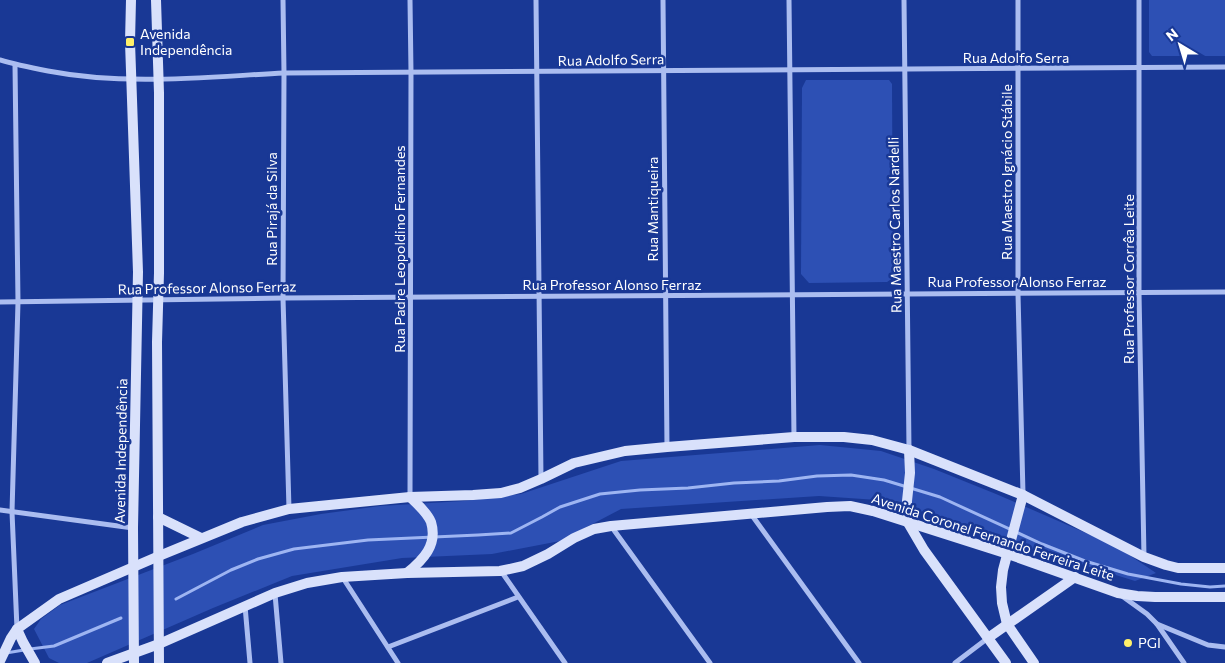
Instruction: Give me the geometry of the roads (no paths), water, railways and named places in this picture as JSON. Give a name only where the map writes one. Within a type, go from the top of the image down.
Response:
[{"type":"street","name":"Avenida Independência","points":[[131,0],[138,272],[133,528],[134,658]]},
{"type":"street","points":[[156,0],[159,80],[159,663]]},
{"type":"street","name":"Rua Pirajá da Silva","points":[[283,0],[283,298],[289,508]]},
{"type":"street","name":"Rua Padre Leopoldino Fernandes","points":[[410,0],[410,497]]},
{"type":"street","points":[[536,0],[541,479]]},
{"type":"street","name":"Rua Mantiqueira","points":[[663,0],[667,447]]},
{"type":"street","points":[[789,0],[794,437]]},
{"type":"street","name":"Rua Maestro Carlos Nardelli","points":[[904,0],[909,450]]},
{"type":"street","name":"Rua Maestro Ignácio Stábile","points":[[1018,0],[1018,294],[1023,495]]},
{"type":"street","name":"Rua Professor Corrêa Leite","points":[[1139,0],[1139,292],[1144,557]]},
{"type":"street","name":"Rua Adolfo Serra","points":[[0,60],[15,65],[71,75],[132,80],[284,73],[1225,67]]},
{"type":"street","points":[[15,65],[18,302],[12,512],[14,633],[23,642],[33,662]]},
{"type":"street","name":"Rua Professor Alonso Ferraz","points":[[0,302],[283,298],[1225,292]]},
{"type":"street","points":[[0,661],[14,633],[59,599],[201,538],[242,522],[289,508],[410,497],[501,493],[520,488],[574,463],[625,451],[794,437],[844,437],[872,440],[909,450],[1023,495],[1144,557],[1178,568],[1225,568]]},
{"type":"street","points":[[909,450],[910,473],[907,521],[924,550],[1006,663]]},
{"type":"street","points":[[1023,495],[1003,570],[1001,587],[1007,624],[1034,663]]},
{"type":"street","points":[[408,573],[420,563],[429,551],[432,536],[430,522],[423,509],[410,497]]},
{"type":"street","name":"Avenida Coronel Fernando Ferreira Leite","points":[[108,663],[134,658],[159,644],[274,593],[307,583],[342,577],[500,571],[523,566],[594,529],[827,507],[850,506],[907,521],[1118,593],[1155,597],[1225,596]]},
{"type":"street","points":[[0,510],[133,528]]},
{"type":"street","points":[[750,514],[858,663]]},
{"type":"street","points":[[158,517],[201,538]]},
{"type":"street","points":[[611,526],[710,663]]},
{"type":"street","points":[[500,571],[565,663]]},
{"type":"street","points":[[342,577],[398,663]]},
{"type":"street","points":[[955,663],[1075,577]]},
{"type":"street","points":[[274,593],[281,663]]},
{"type":"street","points":[[1118,593],[1147,614],[1157,624],[1184,663]]},
{"type":"street","points":[[388,647],[518,597]]},
{"type":"street","points":[[245,606],[250,663]]},
{"type":"street","points":[[1157,624],[1208,645],[1225,647]]},
{"type":"waterway","points":[[176,599],[231,570],[258,559],[294,549],[368,540],[511,533],[560,507],[600,494],[779,481],[817,476],[851,475],[884,480],[940,497],[1042,544],[1085,561],[1128,574],[1181,584],[1210,587],[1225,586]]},
{"type":"waterway","points":[[30,649],[54,646],[121,618]]},
{"type":"waterway","points":[[6,653],[24,650]]},
{"type":"place","name":"Avenida Independência","points":[[130,42]]},
{"type":"place","name":"PGI","points":[[1128,643]]}]
